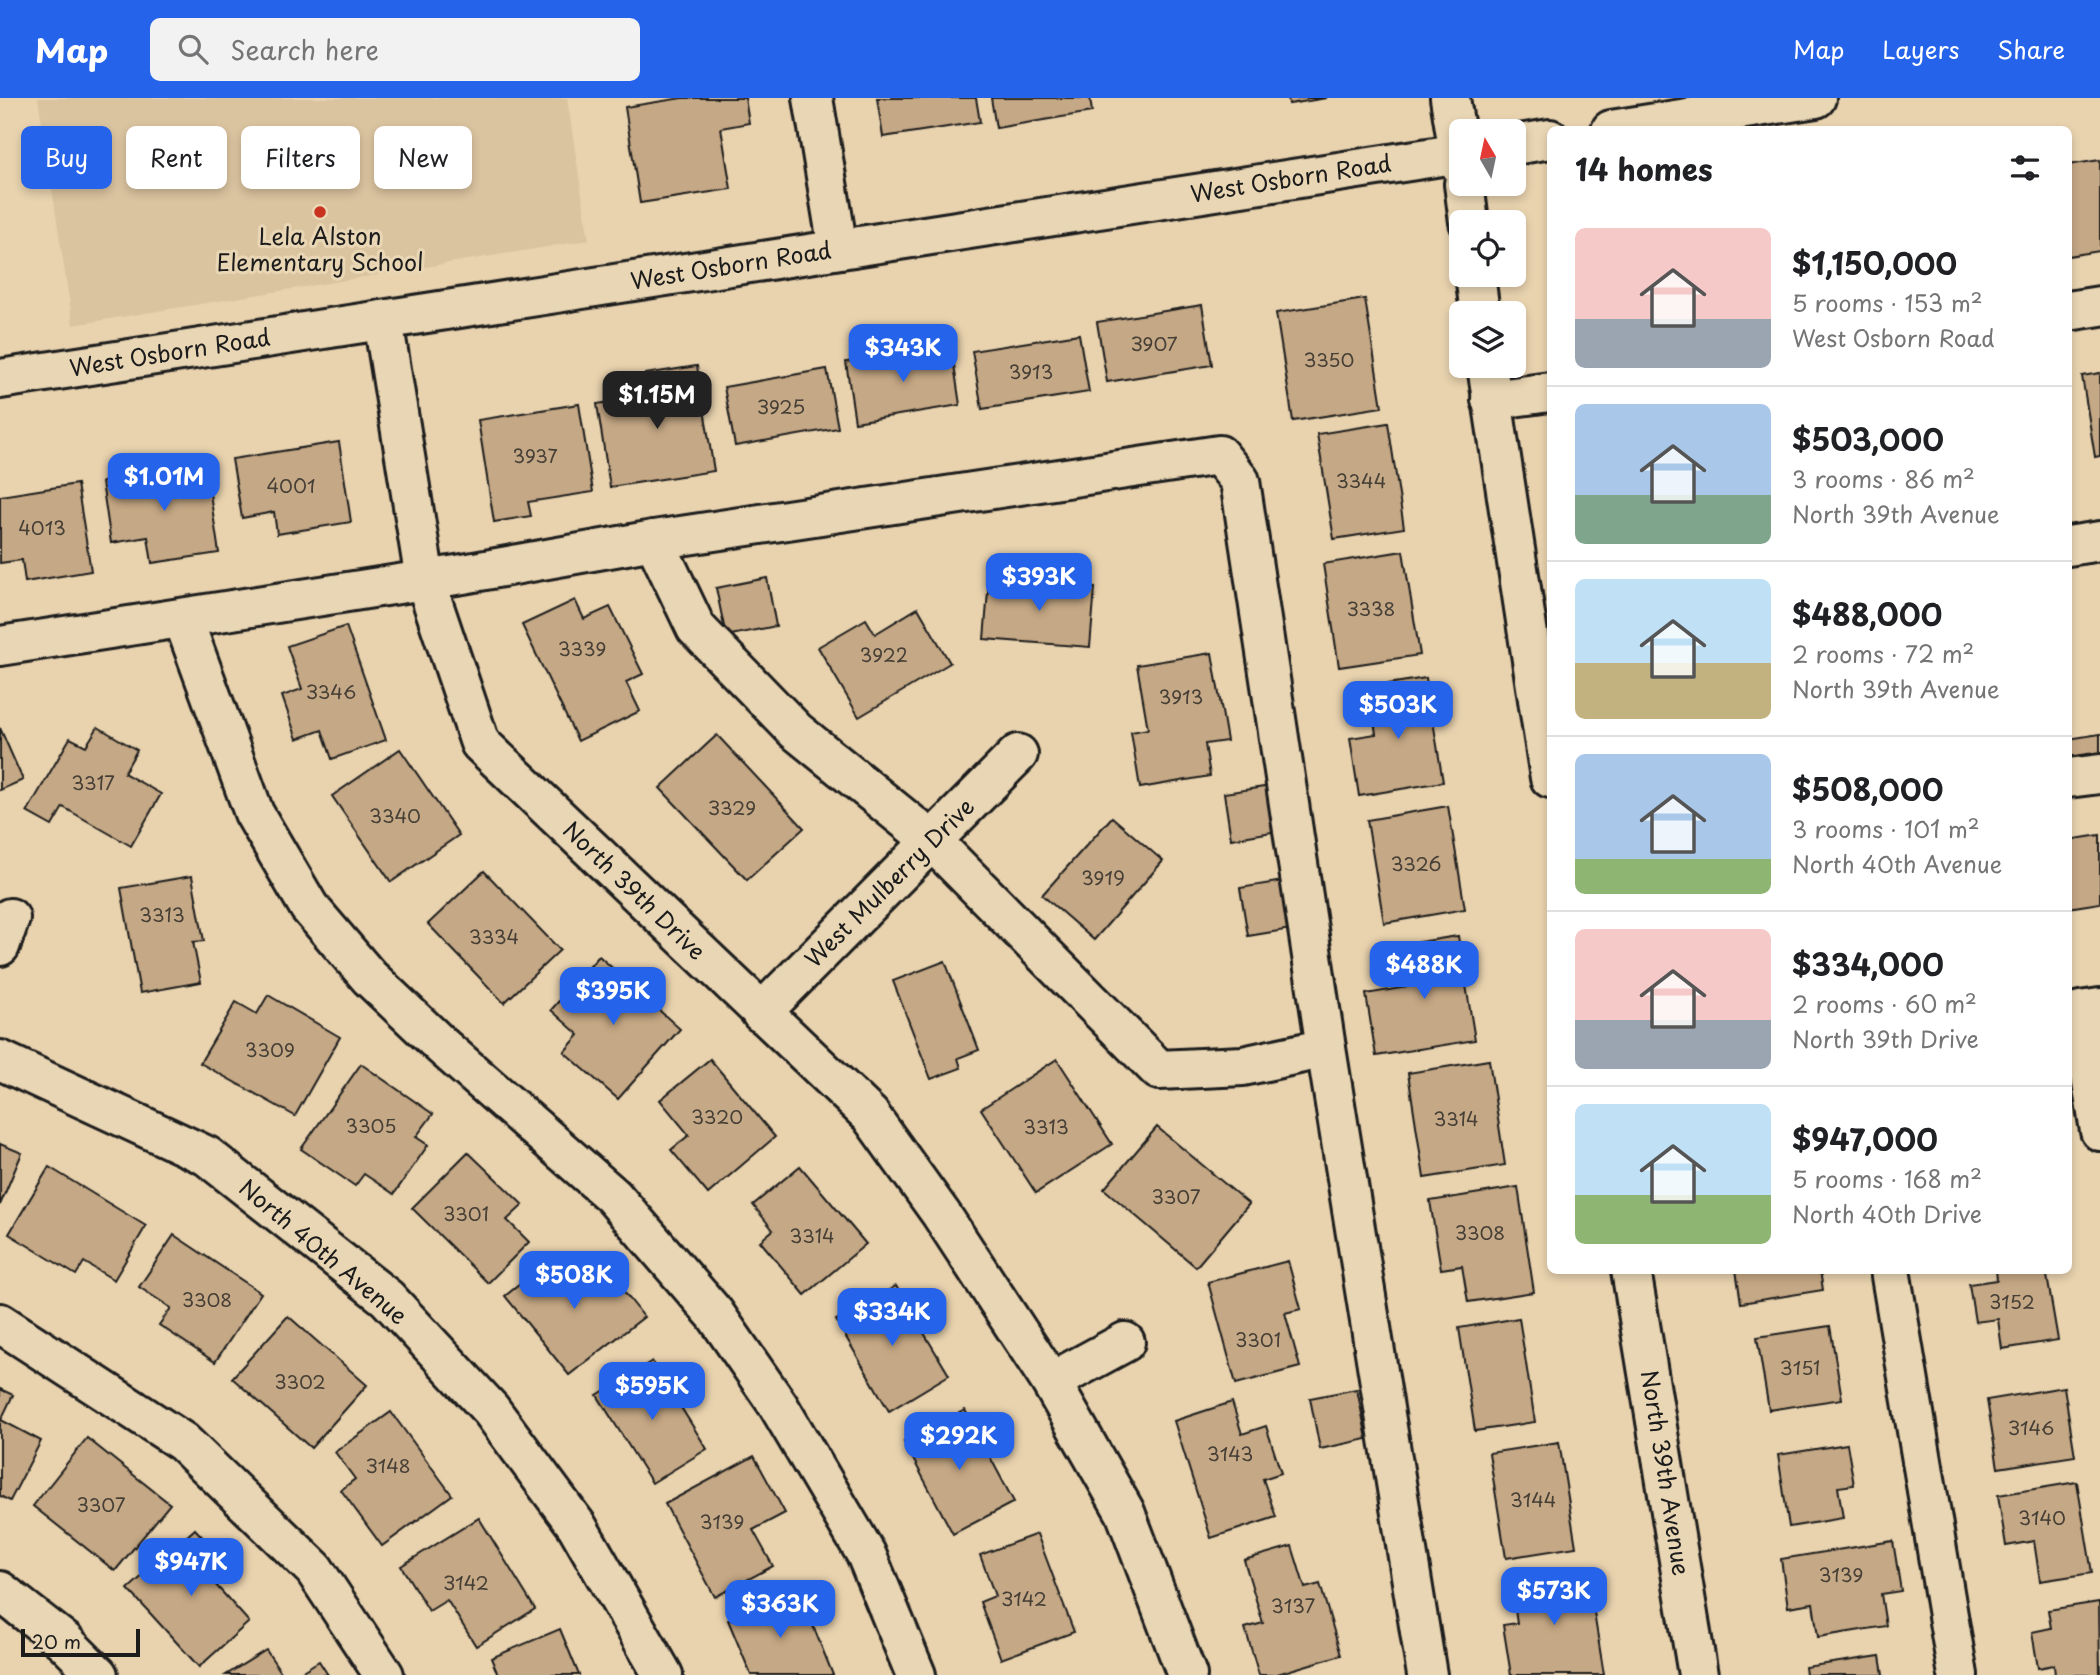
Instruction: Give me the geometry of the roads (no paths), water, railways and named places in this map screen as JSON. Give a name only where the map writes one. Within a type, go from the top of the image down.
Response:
[{"type":"street","points":[[813,98],[838,250]]},
{"type":"street","points":[[1450,98],[1454,119]]},
{"type":"street","points":[[1637,126],[1816,98]]},
{"type":"street","points":[[1526,143],[1547,140]]},
{"type":"street","name":"West Osborn Road","points":[[0,380],[838,250],[1449,166]]},
{"type":"street","points":[[2072,310],[2100,306]]},
{"type":"street","name":"North 39th Drive","points":[[383,320],[425,580],[480,743],[870,1115],[941,1214],[1051,1382],[1125,1511],[1187,1675]]},
{"type":"street","points":[[1547,392],[1489,383],[1539,633],[1547,738]]},
{"type":"street","points":[[0,646],[425,580],[654,540],[1219,455],[1240,481],[1326,1048],[1427,1675]]},
{"type":"street","points":[[654,540],[696,628],[796,731],[932,841],[1159,1070],[1243,1066],[1326,1048]]},
{"type":"street","points":[[2072,545],[2100,541]]},
{"type":"street","points":[[183,619],[254,813],[309,907],[369,977],[443,1047],[613,1196],[715,1314],[778,1405],[866,1554],[916,1675]]},
{"type":"street","name":"West Mulberry Drive","points":[[761,1013],[1018,754]]},
{"type":"street","points":[[2072,778],[2100,774]]},
{"type":"street","points":[[2090,1009],[2100,1131]]},
{"type":"street","name":"North 40th Avenue","points":[[0,1060],[208,1156],[387,1298],[491,1410],[578,1525],[663,1675]]},
{"type":"street","name":"North 39th Avenue","points":[[1633,1274],[1698,1675]]},
{"type":"street","points":[[1891,1274],[1958,1675]]},
{"type":"street","points":[[0,1323],[183,1442],[314,1569],[384,1675]]},
{"type":"street","points":[[1051,1382],[1125,1342]]},
{"type":"street","points":[[0,1591],[64,1641],[98,1675]]},
{"type":"place","name":"Lela Alston Elementary School","points":[[320,212]]}]
